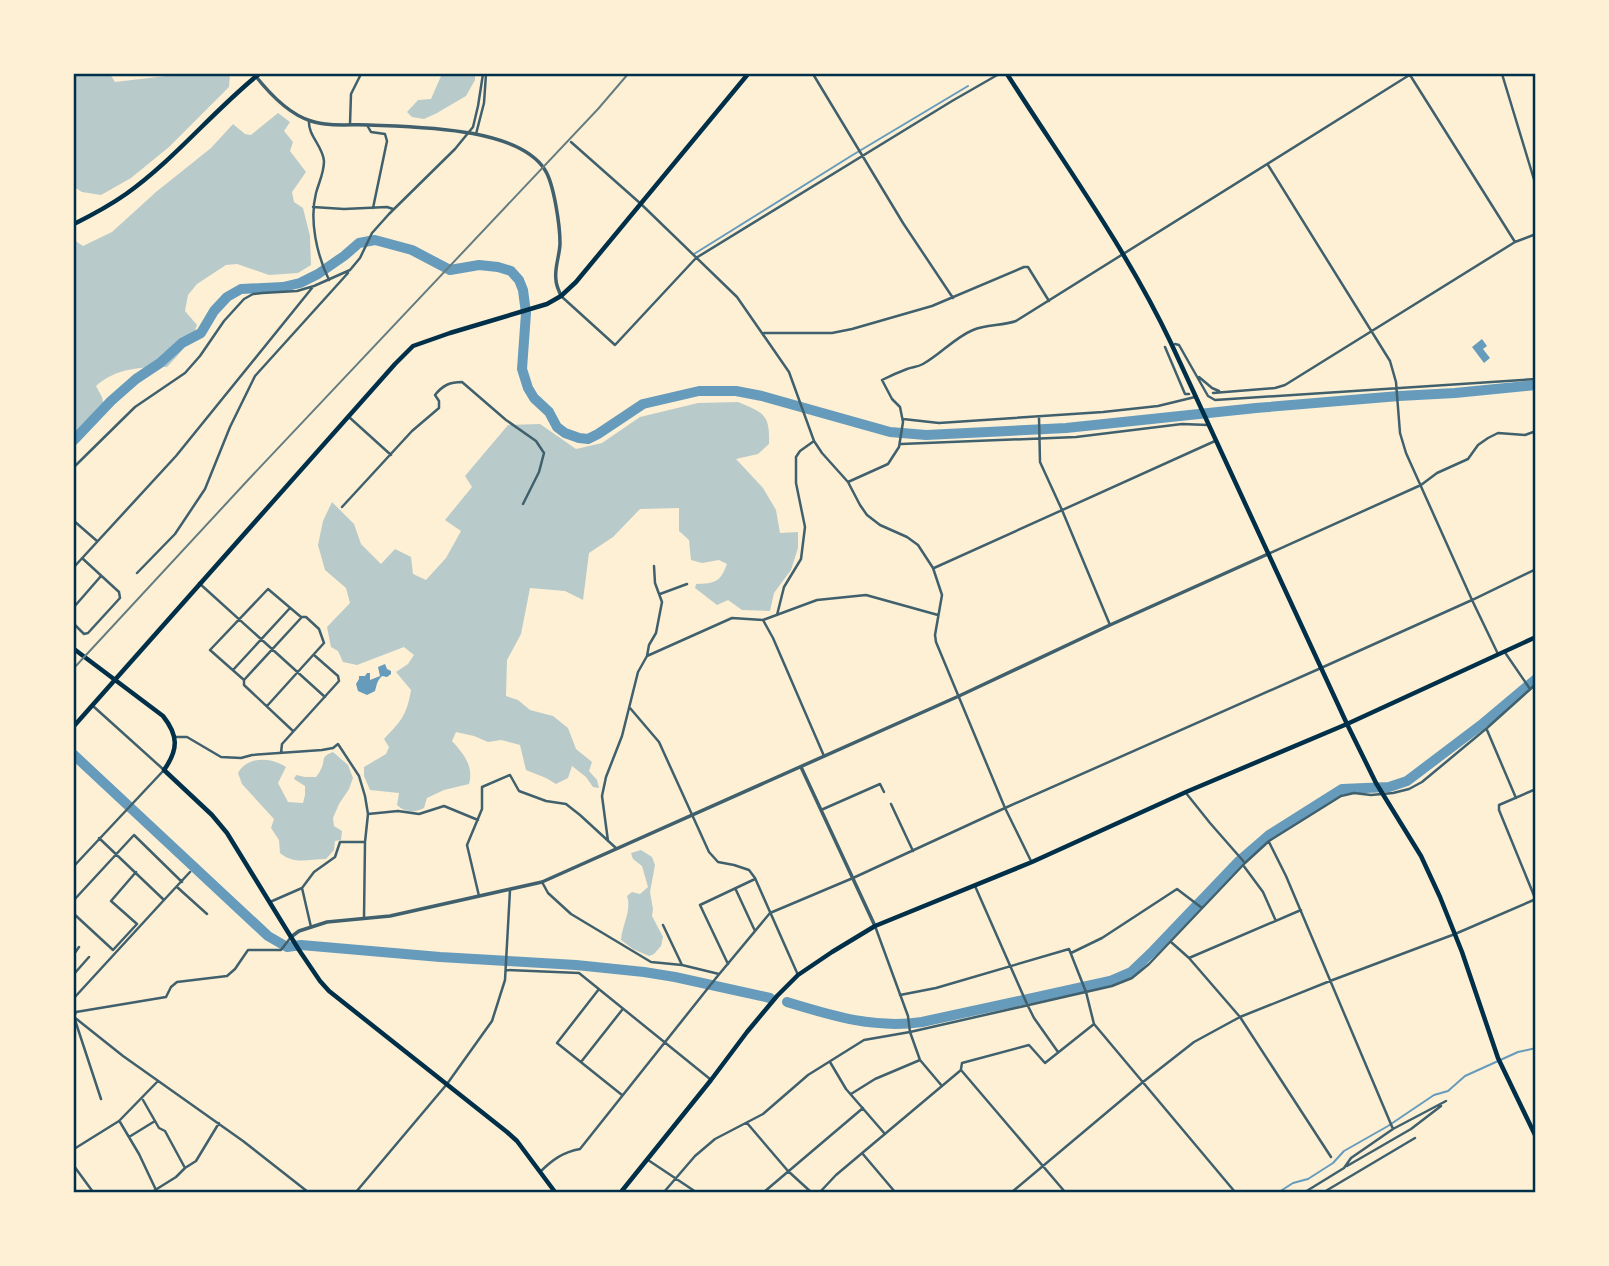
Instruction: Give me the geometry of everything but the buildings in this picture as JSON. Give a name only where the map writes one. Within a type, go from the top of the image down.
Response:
[{"type":"main road","points":[[74,224],[127,194],[154,172],[256,74]]},
{"type":"main road","points":[[74,726],[413,346],[450,332],[547,304],[561,296],[576,282],[748,74]]},
{"type":"main road","points":[[1007,74],[1124,254],[1158,316],[1347,724],[1376,783],[1420,856],[1455,934],[1498,1058],[1535,1137]]},
{"type":"main road","points":[[621,1192],[777,996],[798,975],[875,926],[1032,862],[1186,792],[1347,724],[1535,637]]},
{"type":"main road","points":[[74,649],[163,716],[175,737],[174,752],[164,769],[227,833],[320,981],[517,1141],[554,1192]]},
{"type":"street","points":[[256,74],[281,104],[309,121],[476,134],[519,149],[538,161],[547,172],[552,185],[560,245],[555,281],[561,296],[615,345],[696,258],[999,74]]},
{"type":"street","points":[[350,125],[351,94],[361,74]]},
{"type":"street","points":[[476,134],[484,103],[484,74]]},
{"type":"street","points":[[137,573],[175,534],[205,489],[230,427],[255,376],[360,258],[372,233],[455,149],[473,127],[484,74]]},
{"type":"street","points":[[813,74],[903,223],[953,298]]},
{"type":"street","points":[[848,482],[888,464],[900,443],[903,421],[900,407],[892,400],[882,380],[920,366],[974,329],[1016,321],[1411,74],[1515,242]]},
{"type":"street","points":[[1502,74],[1535,186]]},
{"type":"street","points":[[309,121],[310,130],[324,159],[324,169],[313,207],[314,226],[329,280]]},
{"type":"street","points":[[367,125],[371,132],[385,134],[387,141],[373,208]]},
{"type":"street","points":[[571,142],[641,204],[737,297],[789,372],[814,441],[848,482],[860,505],[880,525],[918,545],[933,568],[942,594],[936,642],[1005,808],[1032,862]]},
{"type":"street","points":[[1267,164],[1390,361],[1397,388],[1400,433],[1406,453],[1498,654]]},
{"type":"street","points":[[313,207],[394,209]]},
{"type":"street","points":[[1213,393],[1285,385],[1515,242],[1535,234]]},
{"type":"street","points":[[762,333],[832,333],[932,306],[1024,267],[1028,267],[1049,301]]},
{"type":"street","points":[[74,467],[135,407],[185,373],[244,299],[253,294],[314,286],[350,270]]},
{"type":"street","points":[[74,567],[176,456],[314,286]]},
{"type":"street","points":[[1175,344],[1179,345],[1208,396],[1215,400],[1535,379]]},
{"type":"street","points":[[1165,347],[1185,394],[1189,394]]},
{"type":"street","points":[[1195,373],[1212,388],[1223,392]]},
{"type":"street","points":[[342,507],[412,431],[439,408],[435,395],[450,382],[462,382],[506,420],[536,440],[544,453],[539,472],[523,504]]},
{"type":"street","points":[[903,421],[939,424],[1039,418],[1158,406],[1196,399]]},
{"type":"street","points":[[349,416],[391,455]]},
{"type":"street","points":[[1039,418],[1040,462],[1110,625]]},
{"type":"street","points":[[900,443],[1076,437],[1207,423]]},
{"type":"street","points":[[101,1099],[74,1017],[76,1012],[166,997],[177,982],[227,975],[235,969],[248,950],[281,950],[299,931],[327,922],[390,916],[542,882],[959,696],[1421,485],[1437,473],[1468,459],[1478,445],[1499,433],[1525,435],[1535,431]]},
{"type":"street","points":[[776,617],[784,587],[801,559],[805,527],[796,483],[796,457],[814,441]]},
{"type":"street","points":[[933,568],[1215,441]]},
{"type":"street","points":[[74,521],[97,541]]},
{"type":"street","points":[[74,624],[84,634],[88,633],[120,598],[119,592],[82,558]]},
{"type":"street","points":[[608,841],[602,796],[606,777],[622,736],[638,672],[656,633],[662,602],[655,583],[654,566]]},
{"type":"street","points":[[539,1173],[568,1151],[580,1149],[770,913],[1321,668],[1535,569]]},
{"type":"street","points":[[74,607],[101,576]]},
{"type":"street","points":[[199,583],[325,697]]},
{"type":"street","points":[[659,595],[687,584]]},
{"type":"street","points":[[267,706],[324,643],[319,629],[268,589],[210,650],[244,680],[244,685],[293,731]]},
{"type":"street","points":[[647,656],[732,618],[763,620],[817,600],[866,595],[938,615]]},
{"type":"street","points":[[232,670],[290,608]]},
{"type":"street","points":[[244,680],[301,617]]},
{"type":"street","points":[[763,620],[824,756]]},
{"type":"street","points":[[1504,651],[1530,689]]},
{"type":"street","points":[[281,753],[282,744],[339,681],[338,676],[314,655]]},
{"type":"street","points":[[664,1192],[695,1156],[715,1139],[762,1114],[808,1075],[864,1040],[1112,986],[1132,978],[1171,942],[1269,841],[1341,796],[1409,789],[1422,782],[1535,684]]},
{"type":"street","points":[[74,866],[164,769],[93,705]]},
{"type":"street","points":[[630,708],[659,743],[709,852],[718,862],[749,870],[756,879],[798,975]]},
{"type":"street","points":[[1487,728],[1516,797]]},
{"type":"street","points":[[175,737],[187,737],[221,757],[241,758],[322,750],[334,748],[338,744],[359,776],[368,814],[364,918]]},
{"type":"street","points":[[801,767],[875,926],[908,1016],[910,1032],[920,1060],[942,1086]]},
{"type":"street","points":[[480,896],[467,845],[482,809],[482,787],[510,775],[519,791],[546,801],[566,804],[617,849]]},
{"type":"street","points":[[821,810],[880,784],[884,792]]},
{"type":"street","points":[[1012,1192],[1194,1042],[1240,1017],[1455,934],[1535,899],[1499,805],[1535,789]]},
{"type":"street","points":[[1186,792],[1244,864],[1263,892],[1276,919]]},
{"type":"street","points":[[891,804],[913,851]]},
{"type":"street","points":[[368,814],[398,811],[419,814],[444,806],[478,820]]},
{"type":"street","points":[[74,901],[134,835],[182,882]]},
{"type":"street","points":[[99,838],[164,900]]},
{"type":"street","points":[[1269,841],[1301,910],[1393,1129]]},
{"type":"street","points":[[269,902],[302,888],[314,872],[335,857],[340,842],[365,842]]},
{"type":"street","points":[[117,949],[136,924],[111,901],[136,872]]},
{"type":"street","points":[[74,998],[190,872]]},
{"type":"street","points":[[728,964],[700,905],[756,879]]},
{"type":"street","points":[[542,882],[548,893],[571,914],[639,956],[651,962],[682,965],[720,974]]},
{"type":"street","points":[[975,886],[1027,1004],[1058,1052]]},
{"type":"street","points":[[177,887],[207,914]]},
{"type":"street","points":[[302,888],[310,927]]},
{"type":"street","points":[[735,889],[755,931]]},
{"type":"street","points":[[1071,953],[1102,938],[1177,889],[1202,908]]},
{"type":"street","points":[[356,1192],[447,1084],[492,1021],[505,980],[510,890]]},
{"type":"street","points":[[1189,958],[1301,910]]},
{"type":"street","points":[[74,915],[113,950],[117,949]]},
{"type":"street","points":[[663,925],[682,965]]},
{"type":"street","points":[[1171,942],[1189,958],[1240,1017],[1331,1157]]},
{"type":"street","points":[[74,954],[79,947]]},
{"type":"street","points":[[900,995],[936,988],[1069,949],[1086,992],[1094,1024],[1235,1192]]},
{"type":"street","points":[[74,974],[89,957]]},
{"type":"street","points":[[506,970],[579,973],[711,1080]]},
{"type":"street","points":[[599,989],[557,1043],[622,1096]]},
{"type":"street","points":[[581,1062],[623,1009]]},
{"type":"street","points":[[74,1017],[308,1192]]},
{"type":"street","points":[[820,1192],[836,1175],[961,1070],[962,1063],[1029,1045],[1045,1063],[1094,1024]]},
{"type":"street","points":[[850,1094],[875,1079],[920,1060]]},
{"type":"street","points":[[829,1061],[850,1094],[885,1134]]},
{"type":"street","points":[[961,1070],[1065,1192]]},
{"type":"street","points":[[74,1149],[119,1121],[158,1081]]},
{"type":"street","points":[[143,1099],[159,1128],[165,1131],[185,1168]]},
{"type":"street","points":[[1297,1192],[1305,1192],[1411,1129],[1446,1101],[1393,1129],[1351,1158],[1344,1168]]},
{"type":"street","points":[[764,1192],[863,1108]]},
{"type":"street","points":[[119,1121],[156,1190]]},
{"type":"street","points":[[129,1137],[155,1121]]},
{"type":"street","points":[[747,1122],[788,1171],[811,1192]]},
{"type":"street","points":[[152,1192],[196,1161],[219,1123]]},
{"type":"street","points":[[1324,1192],[1415,1138]]},
{"type":"street","points":[[862,1153],[895,1192]]},
{"type":"street","points":[[648,1160],[696,1192]]},
{"type":"street","points":[[74,1166],[93,1192]]},
{"type":"shaded area","points":[[74,74],[110,74],[115,82],[169,74],[230,74],[229,87],[169,147],[131,178],[101,195],[82,192],[74,187]]},
{"type":"shaded area","points":[[440,74],[475,74],[475,80],[466,96],[424,119],[412,117],[407,112],[418,100],[431,99]]},
{"type":"shaded area","points":[[278,113],[290,122],[284,131],[293,142],[290,151],[306,172],[292,192],[294,202],[303,208],[310,236],[311,265],[298,273],[269,275],[237,264],[226,265],[197,284],[188,295],[185,311],[197,325],[184,348],[167,367],[120,372],[96,386],[105,412],[74,444],[74,240],[83,246],[112,232],[211,148],[233,124],[245,134],[251,135]]},
{"type":"shaded area","points":[[738,402],[764,416],[768,426],[769,444],[758,454],[736,459],[763,488],[776,510],[780,533],[798,532],[798,548],[791,570],[774,593],[770,611],[742,610],[728,600],[717,605],[695,588],[696,584],[712,582],[719,578],[727,564],[719,560],[702,563],[691,560],[689,540],[679,531],[679,508],[640,509],[613,537],[589,553],[583,600],[565,591],[530,588],[521,634],[507,660],[506,696],[518,700],[530,710],[553,716],[568,728],[576,749],[592,762],[589,771],[597,780],[599,788],[593,787],[586,777],[572,766],[568,778],[556,784],[526,770],[520,745],[501,740],[488,742],[456,732],[452,741],[467,761],[469,784],[444,790],[427,798],[424,808],[413,811],[404,810],[397,805],[399,793],[370,790],[364,776],[364,767],[386,754],[389,747],[384,739],[405,712],[411,690],[396,672],[408,664],[414,655],[404,647],[357,665],[343,662],[338,651],[331,647],[327,627],[350,603],[346,588],[325,570],[318,545],[323,521],[332,502],[354,524],[361,544],[381,564],[395,549],[411,557],[413,574],[426,580],[446,558],[461,531],[445,520],[472,487],[465,476],[508,425],[540,424],[576,449],[602,443],[640,417],[698,403]]},
{"type":"shaded area","points":[[333,752],[348,765],[353,778],[333,818],[334,826],[342,831],[341,840],[335,841],[334,850],[326,859],[302,860],[285,857],[280,853],[279,840],[271,828],[274,819],[242,784],[238,773],[247,763],[253,761],[267,760],[280,764],[286,767],[278,783],[288,802],[303,803],[305,786],[294,779],[296,775],[316,777],[325,757]]},
{"type":"shaded area","points":[[641,850],[652,857],[655,865],[650,892],[652,916],[663,937],[661,946],[649,956],[621,940],[628,907],[627,896],[632,892],[640,894],[648,887],[642,866],[633,859],[631,853]]},
{"type":"water","points":[[1482,339],[1487,346],[1483,349],[1490,358],[1484,363],[1472,347]]},
{"type":"water","points":[[385,664],[391,674],[382,676],[375,691],[367,695],[358,691],[356,684],[359,676],[370,673],[370,680],[380,676],[378,667]]},
{"type":"waterway","points":[[694,254],[968,86]]},
{"type":"waterway","points":[[74,440],[136,379],[160,363],[182,343],[201,333],[214,311],[227,297],[241,289],[283,287],[300,283],[318,274],[359,243],[375,240],[412,250],[450,270],[479,265],[511,271],[523,290],[526,313],[522,369],[528,388],[549,412],[557,427],[579,438],[588,439],[598,434],[643,404],[699,391],[736,391],[762,396],[890,432],[926,435],[1066,428],[1256,408],[1536,385]]},
{"type":"waterway","points":[[787,1002],[854,1020],[904,1024],[1110,981],[1131,972],[1239,861],[1269,835],[1342,789],[1389,787],[1407,781],[1536,679]]},
{"type":"waterway","points":[[74,755],[268,936],[287,947],[301,945],[644,972],[770,998]]},
{"type":"waterway","points":[[1279,1192],[1293,1183],[1308,1179],[1333,1163],[1344,1151],[1434,1095],[1448,1091],[1465,1076],[1518,1052],[1536,1048]]},
{"type":"railway","points":[[74,668],[628,74]]}]
